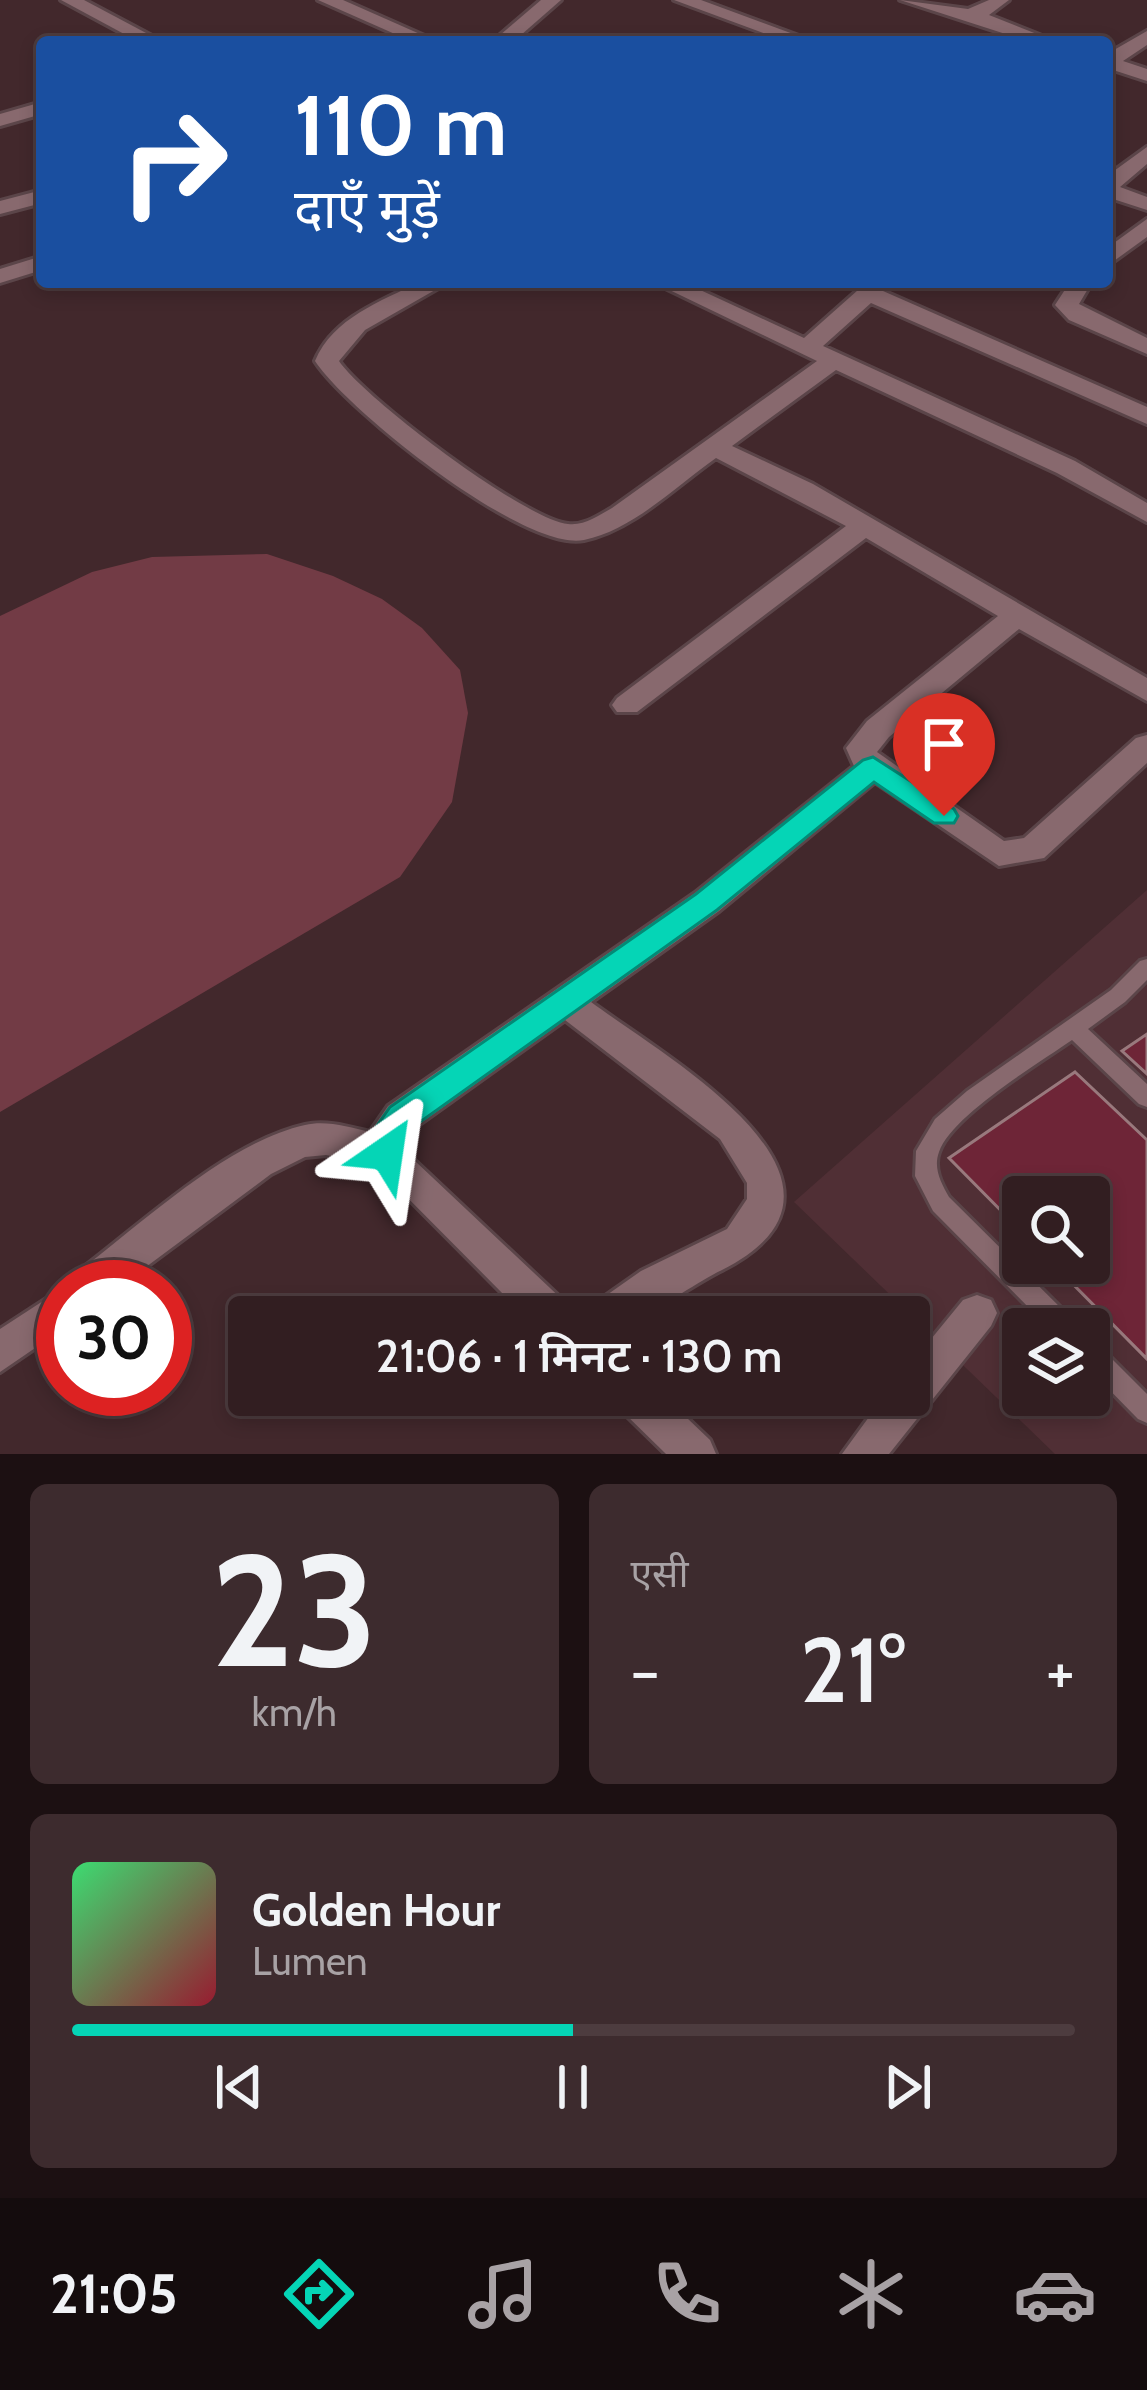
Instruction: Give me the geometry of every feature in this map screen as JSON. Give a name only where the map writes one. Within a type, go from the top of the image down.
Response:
[{"type":"street","points":[[70,0],[142,36]]},
{"type":"street","points":[[327,0],[355,4],[417,36]]},
{"type":"street","points":[[508,36],[552,0]]},
{"type":"street","points":[[683,0],[788,36]]},
{"type":"street","points":[[909,0],[1031,36]]},
{"type":"street","points":[[970,15],[983,13],[1000,0]]},
{"type":"street","points":[[1113,58],[1147,37]]},
{"type":"street","points":[[1113,64],[1147,75]]},
{"type":"street","points":[[0,120],[36,110]]},
{"type":"street","points":[[1113,184],[1147,153]]},
{"type":"street","points":[[1113,191],[1147,204]]},
{"type":"street","points":[[0,208],[36,198]]},
{"type":"street","points":[[1113,254],[1147,226]]},
{"type":"street","points":[[0,276],[36,265]]},
{"type":"street","points":[[427,288],[344,334],[329,347],[327,362],[337,376],[437,455],[531,523],[572,534],[598,528],[834,360]]},
{"type":"street","points":[[677,288],[1066,467],[1147,514]]},
{"type":"street","points":[[808,347],[874,288],[1147,416]]},
{"type":"street","points":[[1077,288],[1067,305],[1077,315],[1147,347]]},
{"type":"street","points":[[714,447],[865,525],[1147,692]]},
{"type":"street","points":[[627,705],[865,525]]},
{"type":"street","points":[[1018,615],[866,741],[861,748],[864,758],[987,846],[1015,855],[1033,849],[1147,746]]},
{"type":"street","points":[[531,1296],[402,1173],[387,1153],[386,1137],[401,1117],[706,902],[873,767]]},
{"type":"street","points":[[565,1001],[734,1128],[756,1158],[766,1183],[766,1202],[741,1241],[638,1296]]},
{"type":"street","points":[[126,1260],[259,1162],[299,1141],[333,1138],[387,1153]]},
{"type":"street","points":[[862,1454],[976,1313]]},
{"type":"street","points":[[0,1353],[36,1326]]},
{"type":"street","points":[[656,1416],[695,1454]]},
{"type":"lane","points":[[1045,1308],[941,1204],[926,1177],[927,1151],[943,1126],[975,1097],[1118,996],[1147,967]]},
{"type":"lane","points":[[1074,1029],[1147,1097]]},
{"type":"lane","points":[[1110,1373],[1147,1411]]},
{"type":"shaded area","points":[[267,554],[382,599],[422,628],[460,670],[468,713],[452,802],[400,877],[0,1112],[0,616],[92,572],[152,557]]},
{"type":"shaded area","points":[[1147,890],[1147,1454],[1055,1454],[1016,1416],[1110,1416],[1110,1308],[1002,1308],[1002,1403],[930,1333],[930,1296],[891,1296],[794,1202]]},
{"type":"building","points":[[1147,1034],[1147,1074],[1122,1051]]},
{"type":"building","points":[[1075,1072],[1147,1140],[1147,1359],[1110,1322],[1110,1308],[1097,1308],[1073,1284],[1110,1284],[1110,1176],[1002,1176],[1002,1212],[949,1158]]},
{"type":"route","points":[[387,1153],[386,1137],[401,1117],[706,902],[873,767],[944,816]]}]
